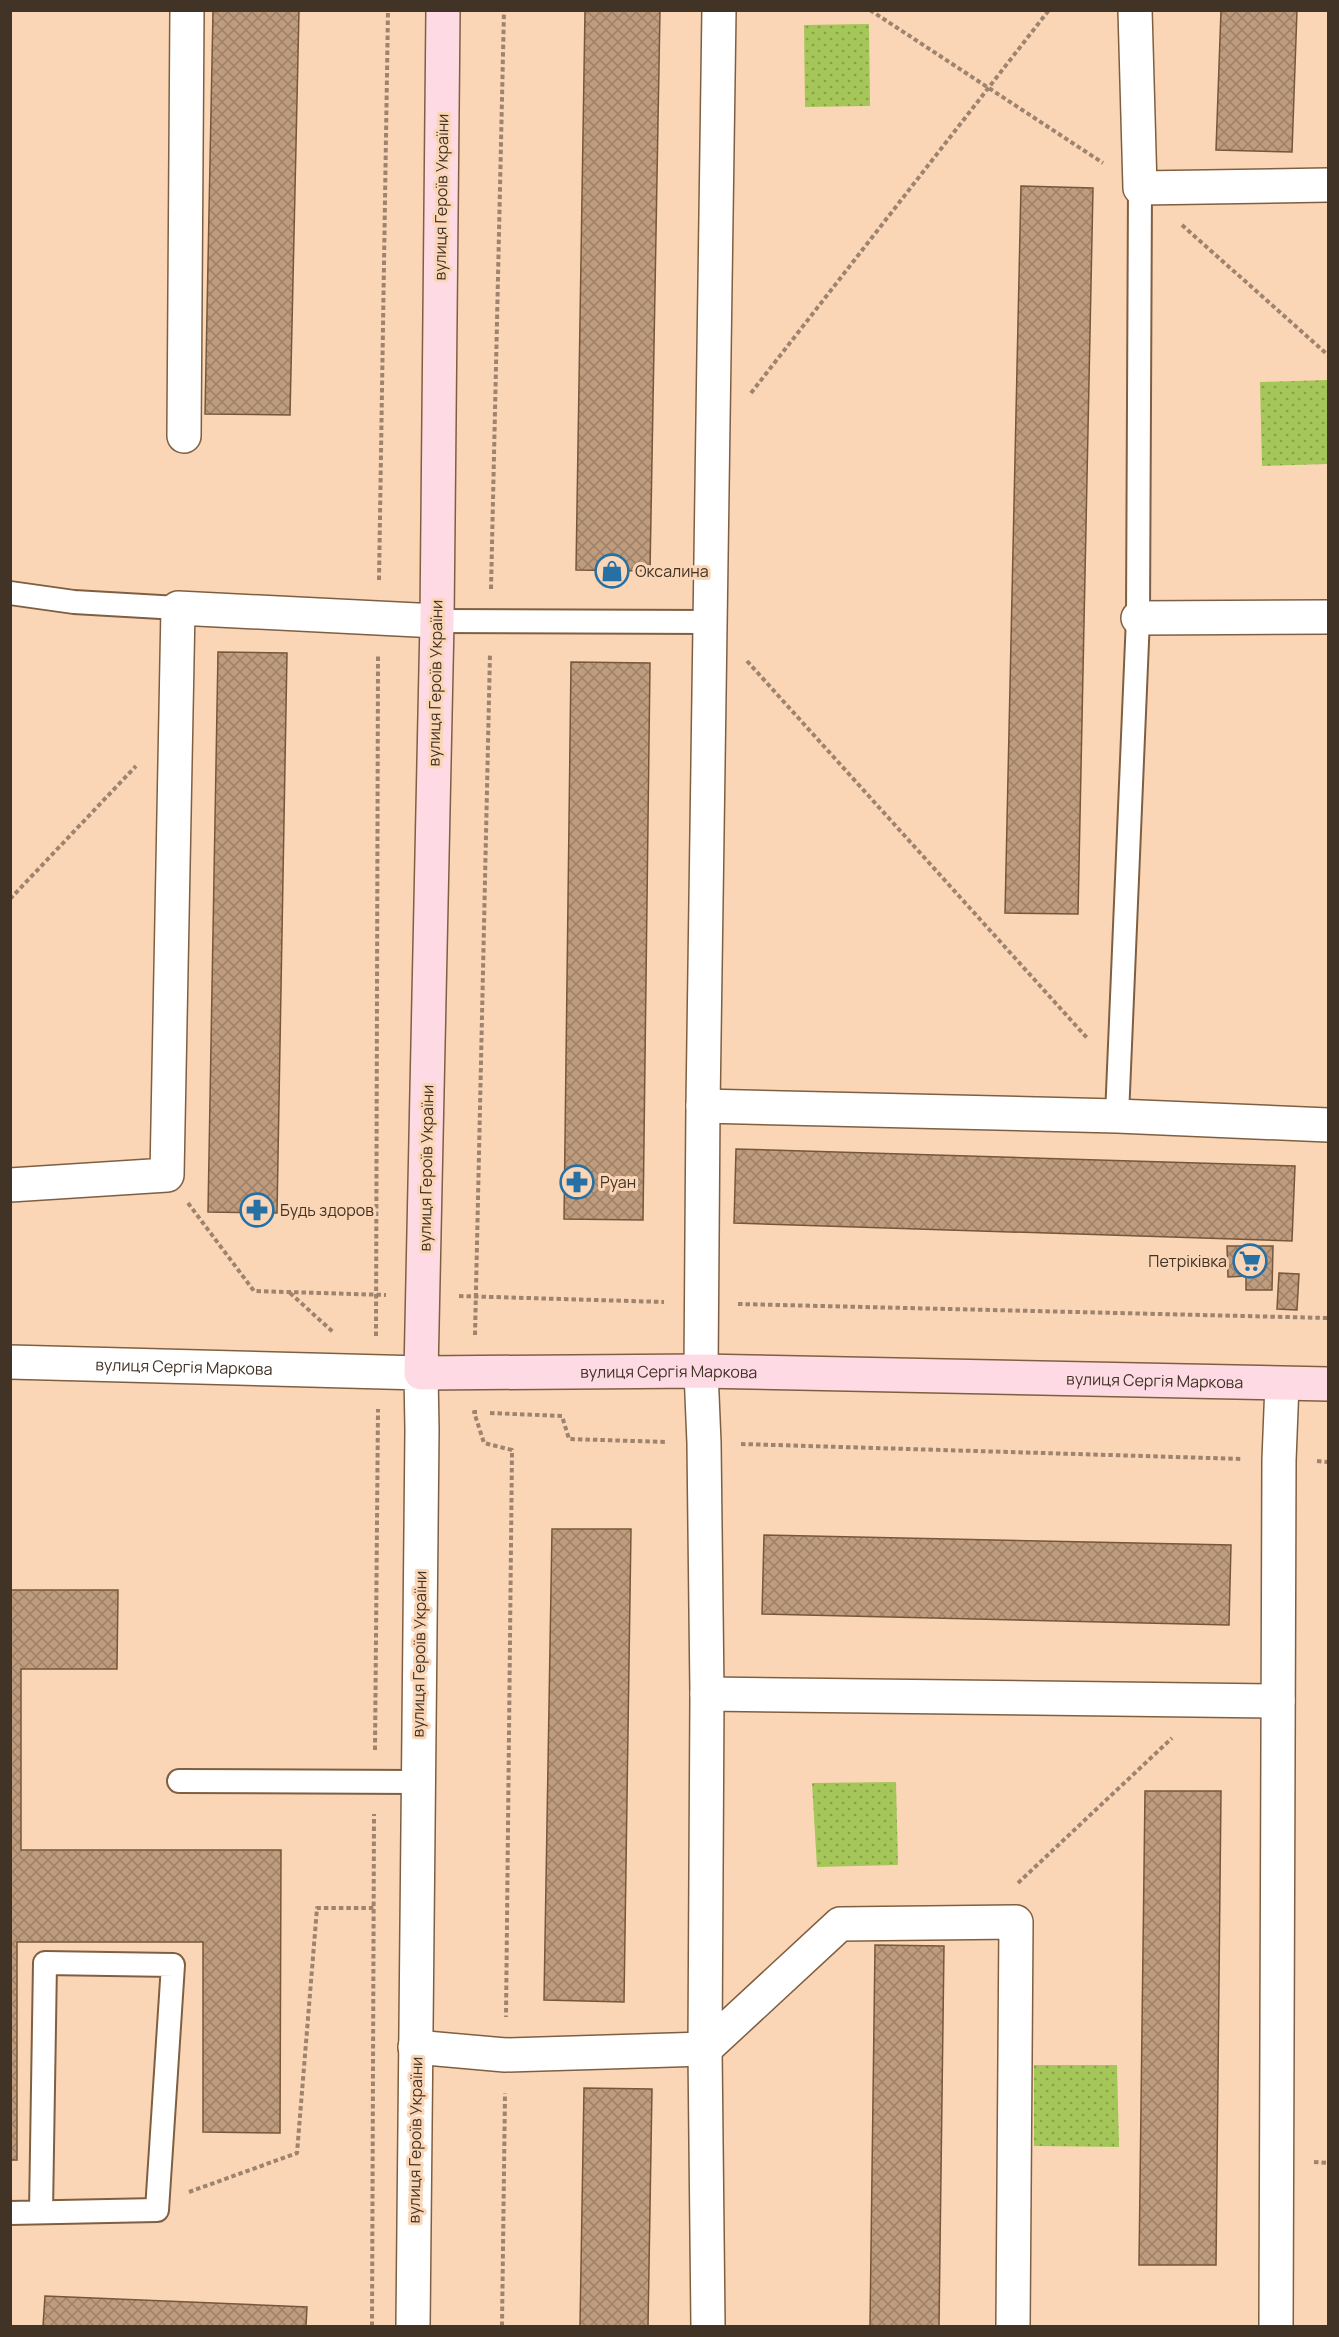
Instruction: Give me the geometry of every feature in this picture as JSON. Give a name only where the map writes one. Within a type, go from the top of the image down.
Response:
[{"type":"street","points":[[184,436],[187,10]]},
{"type":"street","name":"вулиця Героїв України","points":[[413,2326],[421,1373],[437,621],[443,10]]},
{"type":"street","points":[[708,2326],[705,2049],[707,1694],[701,1371],[718,10]]},
{"type":"street","points":[[1134,10],[1140,188],[1329,185]]},
{"type":"street","points":[[10,1185],[167,1175],[178,608],[437,621]]},
{"type":"street","points":[[1138,618],[1329,617]]},
{"type":"street","points":[[703,1106],[1117,1116],[1329,1125]]},
{"type":"street","name":"вулиця Сергія Маркова","points":[[10,1362],[421,1373],[701,1371],[1329,1384]]},
{"type":"street","points":[[1276,2326],[1279,1460],[1282,1384]]},
{"type":"street","points":[[707,1694],[1278,1701]]},
{"type":"street","points":[[416,2047],[505,2055],[705,2049],[840,1924],[1016,1922],[1013,2326]]},
{"type":"lane","points":[[1117,1116],[1138,618],[1140,188]]},
{"type":"lane","points":[[10,593],[74,602],[178,608]]},
{"type":"lane","points":[[437,621],[711,622]]},
{"type":"lane","points":[[179,1781],[418,1782]]},
{"type":"lane","points":[[10,2213],[157,2210],[173,1965],[45,1964],[41,2212]]},
{"type":"path","points":[[372,2326],[374,1782],[379,1414],[375,1296],[378,619],[388,10]]},
{"type":"path","points":[[502,2326],[512,1450],[483,1443],[474,1412],[474,1373],[504,10]]},
{"type":"path","points":[[870,10],[1140,188],[1329,355]]},
{"type":"path","points":[[749,396],[1049,10]]},
{"type":"path","points":[[711,622],[1118,1072]]},
{"type":"path","points":[[10,899],[176,724]]},
{"type":"path","points":[[167,1175],[254,1291],[375,1296]]},
{"type":"path","points":[[452,1296],[1329,1318]]},
{"type":"path","points":[[474,1412],[562,1416],[569,1438],[1329,1462]]},
{"type":"path","points":[[976,1922],[1211,1701]]},
{"type":"path","points":[[157,2204],[297,2153],[317,1908],[374,1908]]},
{"type":"green space","points":[[869,24],[870,106],[805,107],[804,25]]},
{"type":"green space","points":[[1328,380],[1328,464],[1262,466],[1260,382]]},
{"type":"green space","points":[[896,1782],[898,1865],[817,1867],[812,1783]]},
{"type":"green space","points":[[1034,2065],[1117,2065],[1119,2147],[1034,2146]]},
{"type":"building","points":[[213,10],[299,10],[290,415],[205,414]]},
{"type":"building","points":[[585,10],[660,10],[650,571],[576,570]]},
{"type":"building","points":[[1221,10],[1297,10],[1292,152],[1216,150]]},
{"type":"building","points":[[1021,186],[1093,188],[1078,914],[1005,913]]},
{"type":"building","points":[[218,652],[287,653],[277,1213],[208,1212]]},
{"type":"building","points":[[571,662],[650,663],[643,1220],[564,1219]]},
{"type":"building","points":[[736,1149],[1295,1166],[1292,1241],[734,1223]]},
{"type":"building","name":"Петріківка","points":[[1227,1246],[1273,1246],[1272,1290],[1246,1290],[1246,1276],[1228,1277]]},
{"type":"building","points":[[1279,1273],[1299,1274],[1297,1310],[1277,1309]]},
{"type":"building","points":[[552,1529],[631,1529],[624,2002],[544,2000]]},
{"type":"building","points":[[764,1535],[1231,1545],[1229,1625],[762,1614]]},
{"type":"building","points":[[10,1590],[118,1590],[117,1669],[21,1669],[21,1850],[281,1850],[280,2133],[203,2132],[203,1942],[17,1942],[17,2160],[10,2160]]},
{"type":"building","points":[[1145,1791],[1221,1791],[1216,2265],[1139,2265]]},
{"type":"building","points":[[875,1945],[944,1946],[939,2326],[870,2326]]},
{"type":"building","points":[[584,2088],[652,2089],[648,2326],[580,2326]]},
{"type":"building","points":[[45,2296],[307,2307],[306,2326],[43,2326]]},
{"type":"place","name":"Оксалина","points":[[612,571]]},
{"type":"place","name":"Руан","points":[[577,1182]]},
{"type":"place","name":"Будь здоров","points":[[257,1210]]},
{"type":"place","name":"Петріківка","points":[[1250,1261]]}]
